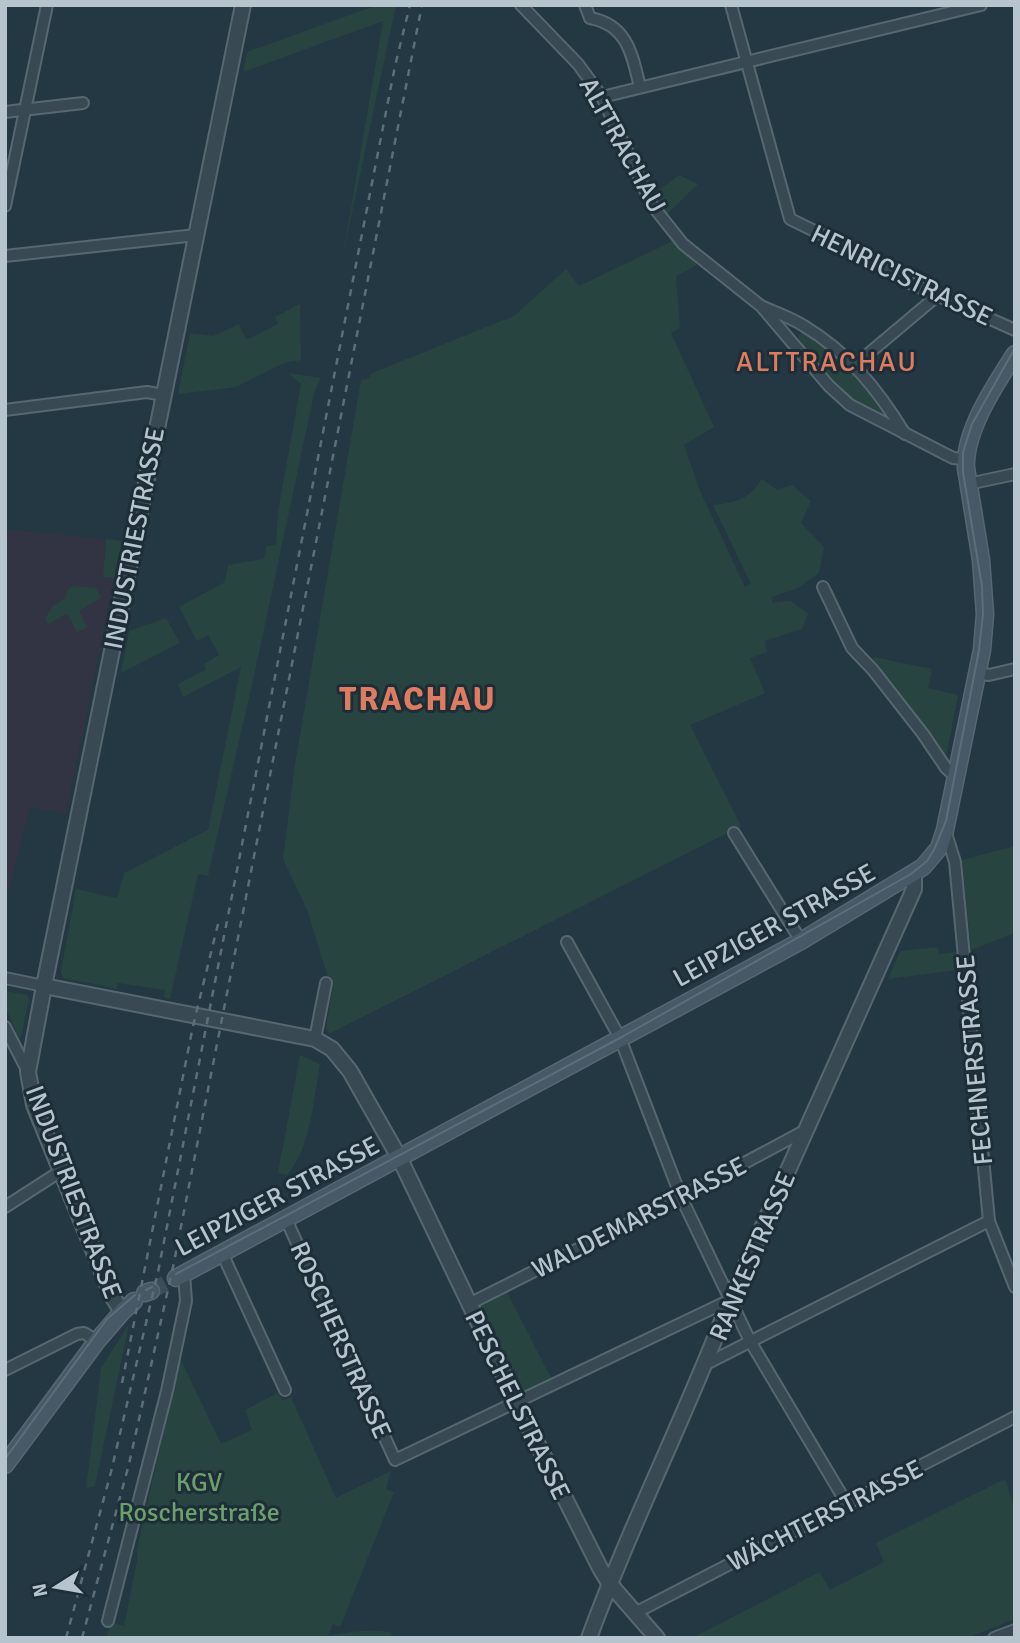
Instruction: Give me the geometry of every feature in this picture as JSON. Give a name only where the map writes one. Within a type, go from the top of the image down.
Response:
[{"type":"main road","name":"LEIPZIGER STRASSE","points":[[180,1276],[801,941],[912,875],[932,858],[945,830],[977,673],[985,614],[985,587],[965,459],[967,444],[1015,354]]},
{"type":"main road","points":[[5,1465],[97,1341],[138,1299]]},
{"type":"street","points":[[5,206],[47,5]]},
{"type":"street","name":"INDUSTRIESTRASSE","points":[[138,1299],[114,1300],[34,1105],[29,1072],[44,985],[243,5]]},
{"type":"street","name":"ALTTRACHAU","points":[[521,5],[578,64],[602,97],[653,205],[683,244],[761,306],[829,386],[849,405],[953,458],[965,459]]},
{"type":"street","points":[[585,5],[590,18],[604,21],[615,29],[630,47],[640,87]]},
{"type":"street","points":[[731,5],[747,61]]},
{"type":"street","points":[[602,97],[981,5]]},
{"type":"street","name":"HENRICISTRASSE","points":[[747,61],[790,219],[890,268],[910,283],[1015,330]]},
{"type":"street","points":[[5,112],[83,103]]},
{"type":"street","points":[[5,256],[196,235]]},
{"type":"street","points":[[855,365],[937,296]]},
{"type":"street","name":"ALTTRACHAU","points":[[761,306],[804,326],[855,365],[887,405],[905,434]]},
{"type":"street","points":[[5,410],[147,392],[163,395]]},
{"type":"street","points":[[968,484],[1015,474]]},
{"type":"street","points":[[823,587],[852,648],[873,670],[946,768],[956,777]]},
{"type":"street","points":[[977,673],[989,675],[1015,669]]},
{"type":"street","name":"FECHNERSTRASSE","points":[[945,830],[955,862],[989,1221],[1015,1287]]},
{"type":"street","points":[[734,833],[801,941]]},
{"type":"street","name":"RANKESTRASSE","points":[[589,1638],[609,1583],[706,1364],[730,1300],[914,889],[912,875]]},
{"type":"street","points":[[567,942],[620,1039],[681,1197],[750,1341],[847,1504]]},
{"type":"street","points":[[5,978],[315,1039],[326,983]]},
{"type":"street","name":"INDUSTRIESTRASSE","points":[[5,1027],[29,1072]]},
{"type":"street","name":"PESCHELSTRASSE","points":[[315,1039],[332,1049],[350,1071],[400,1159],[517,1403],[609,1583],[657,1638]]},
{"type":"street","name":"WALDEMARSTRASSE","points":[[469,1304],[681,1197],[808,1129]]},
{"type":"street","points":[[5,1207],[61,1171]]},
{"type":"street","name":"ROSCHERSTRASSE","points":[[286,1219],[395,1460],[517,1403]]},
{"type":"street","points":[[706,1364],[989,1221]]},
{"type":"street","points":[[222,1253],[285,1390]]},
{"type":"street","points":[[108,1621],[167,1391],[186,1301],[180,1276]]},
{"type":"street","points":[[517,1403],[730,1300]]},
{"type":"street","points":[[5,1370],[77,1334],[83,1333],[97,1341]]},
{"type":"street","name":"WÄCHTERSTRASSE","points":[[635,1613],[1015,1417]]},
{"type":"street","points":[[994,1638],[1015,1630]]},
{"type":"shaded area","points":[[5,529],[122,541],[66,814],[30,807],[5,906]]},
{"type":"green space","points":[[377,5],[396,5],[343,255],[383,21],[243,72],[247,52]]},
{"type":"green space","points":[[679,175],[698,184],[666,215],[655,198],[655,193]]},
{"type":"green space","points":[[673,241],[697,265],[676,276],[680,328],[671,333],[714,427],[684,445],[700,491],[745,587],[751,584],[713,505],[742,499],[762,479],[777,490],[792,485],[811,501],[801,523],[824,547],[819,573],[798,588],[771,597],[773,603],[791,601],[808,614],[802,629],[765,641],[767,652],[750,658],[765,693],[690,725],[741,826],[329,1034],[326,1029],[333,986],[329,981],[308,912],[283,859],[294,770],[361,380],[368,379],[372,373],[514,316],[566,269],[579,286]]},
{"type":"green space","points":[[300,304],[301,360],[284,363],[236,387],[178,394],[190,333],[213,336],[239,324],[246,340],[278,324],[275,317]]},
{"type":"green space","points":[[803,332],[851,368],[891,418],[888,420],[853,402],[800,345],[798,335]]},
{"type":"green space","points":[[288,373],[321,378],[315,390],[208,876],[198,874],[170,999],[164,997],[165,990],[118,983],[116,989],[63,978],[61,972],[76,889],[117,898],[124,873],[208,830],[241,667],[183,697],[178,684],[206,670],[204,664],[219,655],[208,635],[197,641],[179,607],[225,582],[228,565],[264,559],[266,547],[276,544],[278,511],[301,384]]},
{"type":"green space","points":[[106,539],[122,541],[114,578],[103,577]]},
{"type":"green space","points":[[72,586],[96,588],[101,598],[79,611],[87,627],[77,632],[67,614],[48,624],[45,618],[53,606],[65,598]]},
{"type":"green space","points":[[166,618],[180,643],[121,673],[129,631]]},
{"type":"green space","points":[[874,657],[932,669],[928,688],[958,695],[946,757],[872,659]]},
{"type":"green space","points":[[1015,846],[1015,933],[971,950],[962,860]]},
{"type":"green space","points":[[938,947],[939,954],[956,952],[958,970],[888,979],[900,951]]},
{"type":"green space","points":[[5,991],[27,995],[29,999],[21,1037],[18,1036],[5,1006]]},
{"type":"green space","points":[[300,1055],[320,1064],[307,1136],[287,1175],[278,1173]]},
{"type":"green space","points":[[506,1290],[551,1378],[524,1392],[479,1304]]},
{"type":"green space","points":[[129,1324],[95,1486],[86,1488],[101,1368]]},
{"type":"green space","name":"KGV Roscherstraße","points":[[180,1358],[221,1444],[252,1430],[245,1410],[278,1393],[282,1401],[291,1397],[336,1498],[391,1471],[386,1489],[394,1492],[340,1627],[333,1624],[328,1636],[378,1631],[392,1633],[390,1638],[106,1638],[111,1622],[124,1626],[137,1550]]},
{"type":"green space","points":[[1005,1479],[1015,1510],[1015,1619],[967,1638],[692,1638],[820,1572],[830,1590],[884,1562],[876,1543]]},
{"type":"tunnel","points":[[151,1291],[176,1278]]},
{"type":"tram line","points":[[176,1274],[620,1038],[911,874],[927,861],[946,821],[979,650],[983,614],[982,586],[963,472],[963,452],[972,424],[1015,348]]},
{"type":"tram line","points":[[146,1290],[152,1287]]},
{"type":"tram line","points":[[5,1459],[107,1319],[135,1295]]},
{"type":"railway","points":[[66,1638],[111,1472],[158,1272],[395,66],[410,5]]},
{"type":"railway","points":[[82,1638],[129,1464],[173,1267],[422,5]]},
{"type":"railway","points":[[122,1383],[193,1026],[218,924]]},
{"type":"district","name":"ALTTRACHAU","points":[[827,361]]},
{"type":"district","name":"TRACHAU","points":[[418,698]]}]
